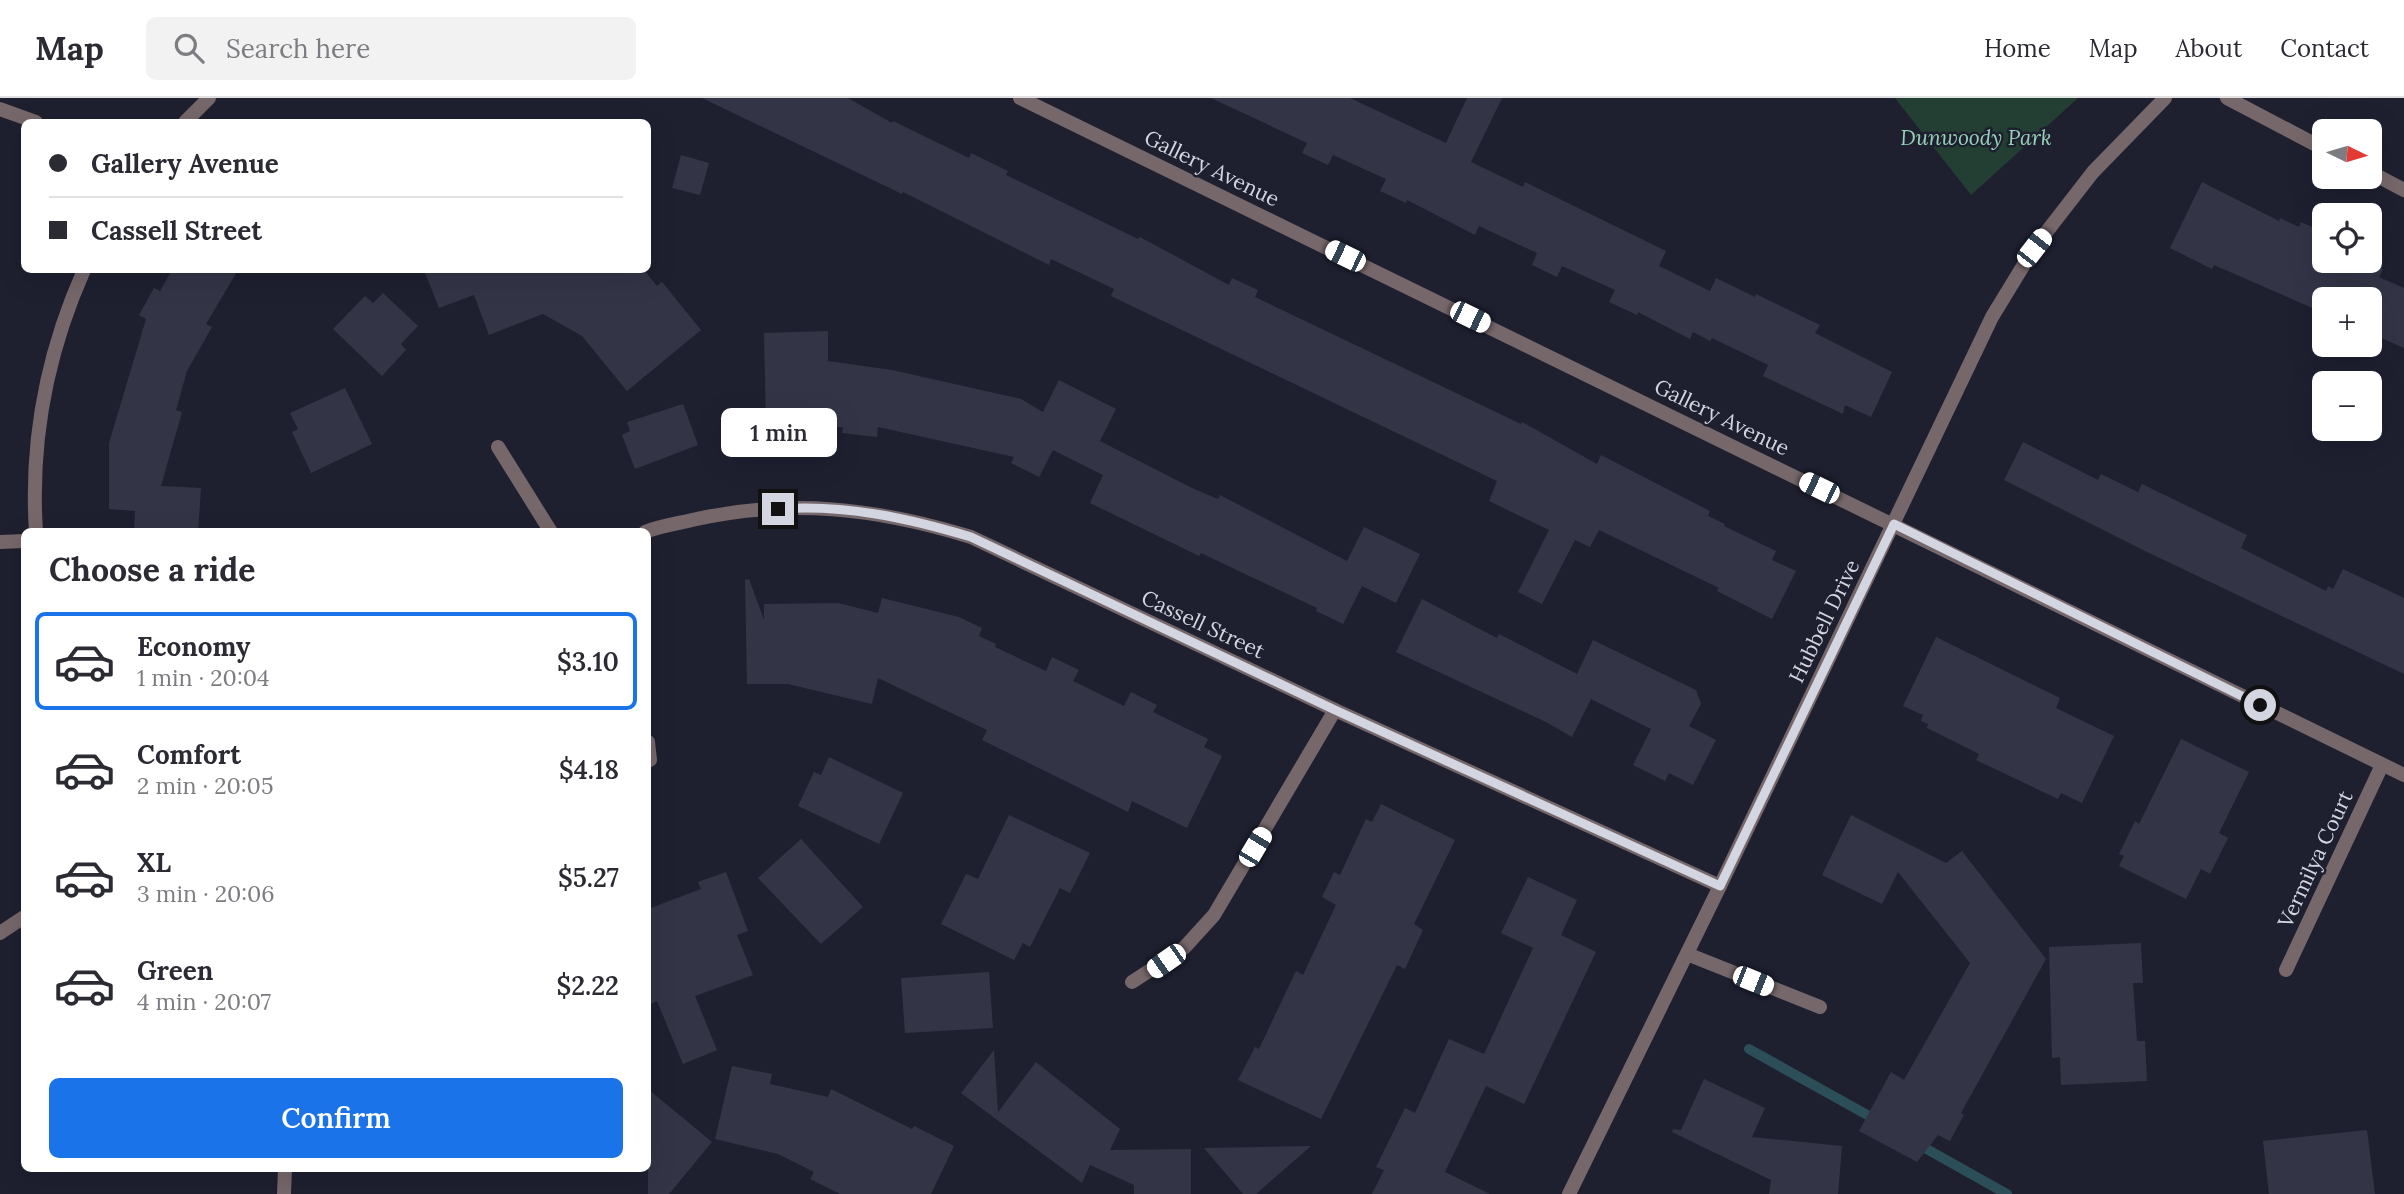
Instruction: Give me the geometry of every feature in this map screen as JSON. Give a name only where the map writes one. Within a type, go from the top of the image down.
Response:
[{"type":"street","points":[[188,119],[209,98]]},
{"type":"street","name":"Gallery Avenue","points":[[1020,98],[2404,775]]},
{"type":"street","name":"Hubbell Drive","points":[[1569,1194],[1720,886],[1992,317],[2034,248],[2093,172],[2165,98]]},
{"type":"street","points":[[2227,98],[2312,143]]},
{"type":"street","points":[[0,109],[28,119]]},
{"type":"street","points":[[2382,179],[2404,190]]},
{"type":"street","points":[[36,528],[36,442],[47,374],[66,308],[83,273]]},
{"type":"street","points":[[498,447],[549,528]]},
{"type":"street","name":"Cassell Street","points":[[651,531],[725,513],[804,507],[869,512],[921,522],[971,537],[1335,710],[1720,886]]},
{"type":"street","points":[[0,542],[21,541]]},
{"type":"street","points":[[1132,982],[1184,948],[1214,915],[1335,710]]},
{"type":"street","name":"Vermilya Court","points":[[2286,970],[2382,765]]},
{"type":"street","points":[[0,933],[21,919]]},
{"type":"street","points":[[1687,954],[1819,1007]]},
{"type":"street","points":[[284,1194],[285,1172]]},
{"type":"green space","name":"Dunwoody Park","points":[[1895,98],[2078,98],[1971,195]]},
{"type":"building","points":[[702,98],[848,98],[892,123],[893,121],[969,158],[971,153],[1008,171],[1006,175],[1138,239],[1140,237],[1229,285],[1232,278],[1258,290],[1255,297],[1521,424],[1522,422],[1597,464],[1601,455],[1710,511],[1708,516],[1776,551],[1772,560],[1796,571],[1772,619],[1717,591],[1719,588],[1599,530],[1590,547],[1575,540],[1542,604],[1518,592],[1549,530],[1489,501],[1497,481],[1111,296],[1114,289],[1051,259],[1049,265],[903,192],[902,194]]},
{"type":"building","points":[[1211,98],[1350,98],[1446,143],[1467,98],[1502,98],[1471,162],[1523,187],[1525,182],[1666,251],[1659,266],[1710,291],[1716,278],[1820,325],[1815,333],[1892,372],[1871,417],[1845,405],[1843,414],[1763,376],[1768,365],[1712,338],[1710,341],[1693,332],[1690,339],[1638,312],[1637,315],[1609,302],[1615,290],[1562,266],[1557,277],[1532,265],[1537,253],[1479,226],[1475,235],[1407,200],[1406,203],[1380,191],[1386,179],[1333,155],[1328,165],[1302,153],[1307,143]]},
{"type":"building","points":[[681,155],[709,163],[700,195],[672,188]]},
{"type":"building","points":[[2202,182],[2279,221],[2280,218],[2299,227],[2301,222],[2312,227],[2312,273],[2381,273],[2379,277],[2404,288],[2404,348],[2382,338],[2382,287],[2312,287],[2312,308],[2214,265],[2212,269],[2170,248]]},
{"type":"building","points":[[170,273],[236,273],[206,324],[212,327],[187,371],[176,410],[182,412],[161,486],[201,488],[198,528],[134,528],[135,511],[109,509],[109,443],[146,319],[139,315],[154,288],[160,291]]},
{"type":"building","points":[[425,273],[646,273],[657,286],[662,282],[701,330],[627,391],[582,336],[543,314],[489,335],[474,295],[439,308]]},
{"type":"building","points":[[383,293],[418,326],[401,344],[406,350],[382,376],[333,329],[365,296],[373,303]]},
{"type":"building","points":[[828,331],[828,361],[892,370],[1021,399],[1043,412],[1059,380],[1116,409],[1100,441],[1192,488],[1218,499],[1220,495],[1347,561],[1364,527],[1420,554],[1396,603],[1362,586],[1343,624],[1316,611],[1317,608],[1201,553],[1199,556],[1090,503],[1103,475],[1053,450],[1039,477],[1011,463],[1014,457],[878,427],[877,437],[842,433],[843,427],[766,429],[764,333]]},
{"type":"building","points":[[345,388],[372,444],[311,473],[292,432],[298,429],[290,413]]},
{"type":"building","points":[[683,404],[698,445],[635,469],[622,435],[630,431],[627,422]]},
{"type":"building","points":[[2023,442],[2098,480],[2101,474],[2138,492],[2142,484],[2247,535],[2241,548],[2326,591],[2328,586],[2333,589],[2343,569],[2404,598],[2404,674],[2145,551],[2004,480]]},
{"type":"building","points":[[749,579],[764,620],[764,604],[838,603],[878,613],[882,598],[959,617],[982,628],[979,636],[996,644],[995,647],[1046,671],[1052,657],[1079,670],[1073,681],[1124,706],[1131,692],[1157,705],[1153,712],[1208,739],[1204,747],[1222,756],[1187,828],[1132,801],[1128,812],[982,740],[987,730],[878,678],[872,704],[788,684],[747,684],[745,580]]},
{"type":"building","points":[[1422,599],[1497,638],[1499,634],[1577,674],[1593,640],[1696,690],[1701,704],[1689,726],[1716,740],[1693,785],[1669,773],[1665,781],[1633,765],[1651,729],[1591,699],[1572,737],[1546,722],[1396,652]]},
{"type":"building","points":[[1936,637],[2060,698],[2056,708],[2114,736],[2082,803],[2061,793],[2058,799],[1976,760],[1979,754],[1927,728],[1928,724],[1921,721],[1923,715],[1903,706]]},
{"type":"building","points":[[2181,739],[2249,772],[2219,833],[2228,838],[2210,874],[2201,869],[2186,899],[2119,866],[2124,856],[2119,854],[2135,821],[2139,824]]},
{"type":"building","points":[[829,757],[903,793],[879,844],[798,806],[814,772],[821,775]]},
{"type":"building","points":[[1381,804],[1455,840],[1414,924],[1423,930],[1405,969],[1397,965],[1321,1119],[1238,1080],[1255,1047],[1259,1049],[1296,971],[1303,975],[1336,905],[1322,897],[1334,872],[1340,875],[1366,819],[1372,822]]},
{"type":"building","points":[[1009,815],[1090,853],[1070,893],[1060,888],[1030,947],[1023,943],[1014,960],[941,924],[966,874],[978,879]]},
{"type":"building","points":[[1851,815],[1946,863],[1962,851],[2046,959],[1961,1113],[1964,1115],[1950,1141],[1938,1135],[1917,1162],[1859,1131],[1891,1072],[1904,1080],[1970,963],[1898,872],[1882,904],[1822,875]]},
{"type":"building","points":[[801,839],[863,907],[821,944],[758,878]]},
{"type":"building","points":[[726,872],[748,931],[737,935],[753,975],[695,996],[717,1050],[683,1064],[657,1001],[651,1004],[651,908],[701,889],[698,882]]},
{"type":"building","points":[[1528,877],[1577,900],[1561,935],[1596,952],[1524,1104],[1486,1086],[1445,1172],[1490,1194],[1372,1194],[1384,1170],[1376,1167],[1405,1108],[1415,1113],[1449,1039],[1484,1054],[1533,948],[1501,933]]},
{"type":"building","points":[[2141,943],[2143,983],[2133,983],[2137,1041],[2145,1041],[2147,1081],[2061,1085],[2060,1057],[2052,1058],[2049,947]]},
{"type":"building","points":[[989,972],[993,1028],[905,1033],[901,978]]},
{"type":"building","points":[[994,1050],[998,1112],[1036,1062],[1120,1129],[1110,1150],[1191,1149],[1191,1194],[1134,1194],[1134,1185],[1090,1165],[1082,1183],[961,1093]]},
{"type":"building","points":[[732,1066],[772,1074],[770,1084],[828,1097],[831,1089],[912,1129],[914,1126],[954,1146],[931,1194],[840,1194],[810,1179],[814,1172],[778,1154],[715,1139]]},
{"type":"building","points":[[1704,1079],[1765,1108],[1752,1137],[1842,1146],[1838,1194],[1769,1194],[1771,1180],[1672,1132],[1673,1129],[1681,1130]]},
{"type":"building","points":[[651,1091],[712,1142],[669,1194],[648,1194],[648,1172],[651,1172]]},
{"type":"building","points":[[2367,1130],[2375,1194],[2269,1194],[2263,1141]]},
{"type":"building","points":[[1311,1146],[1256,1194],[1243,1194],[1204,1148]]},
{"type":"waterway","points":[[1749,1049],[1878,1121]]},
{"type":"waterway","points":[[1916,1143],[2007,1194]]},
{"type":"route","points":[[778,509],[804,507],[869,512],[921,522],[971,537],[1335,710],[1720,886],[1894,524],[2260,705]]}]
